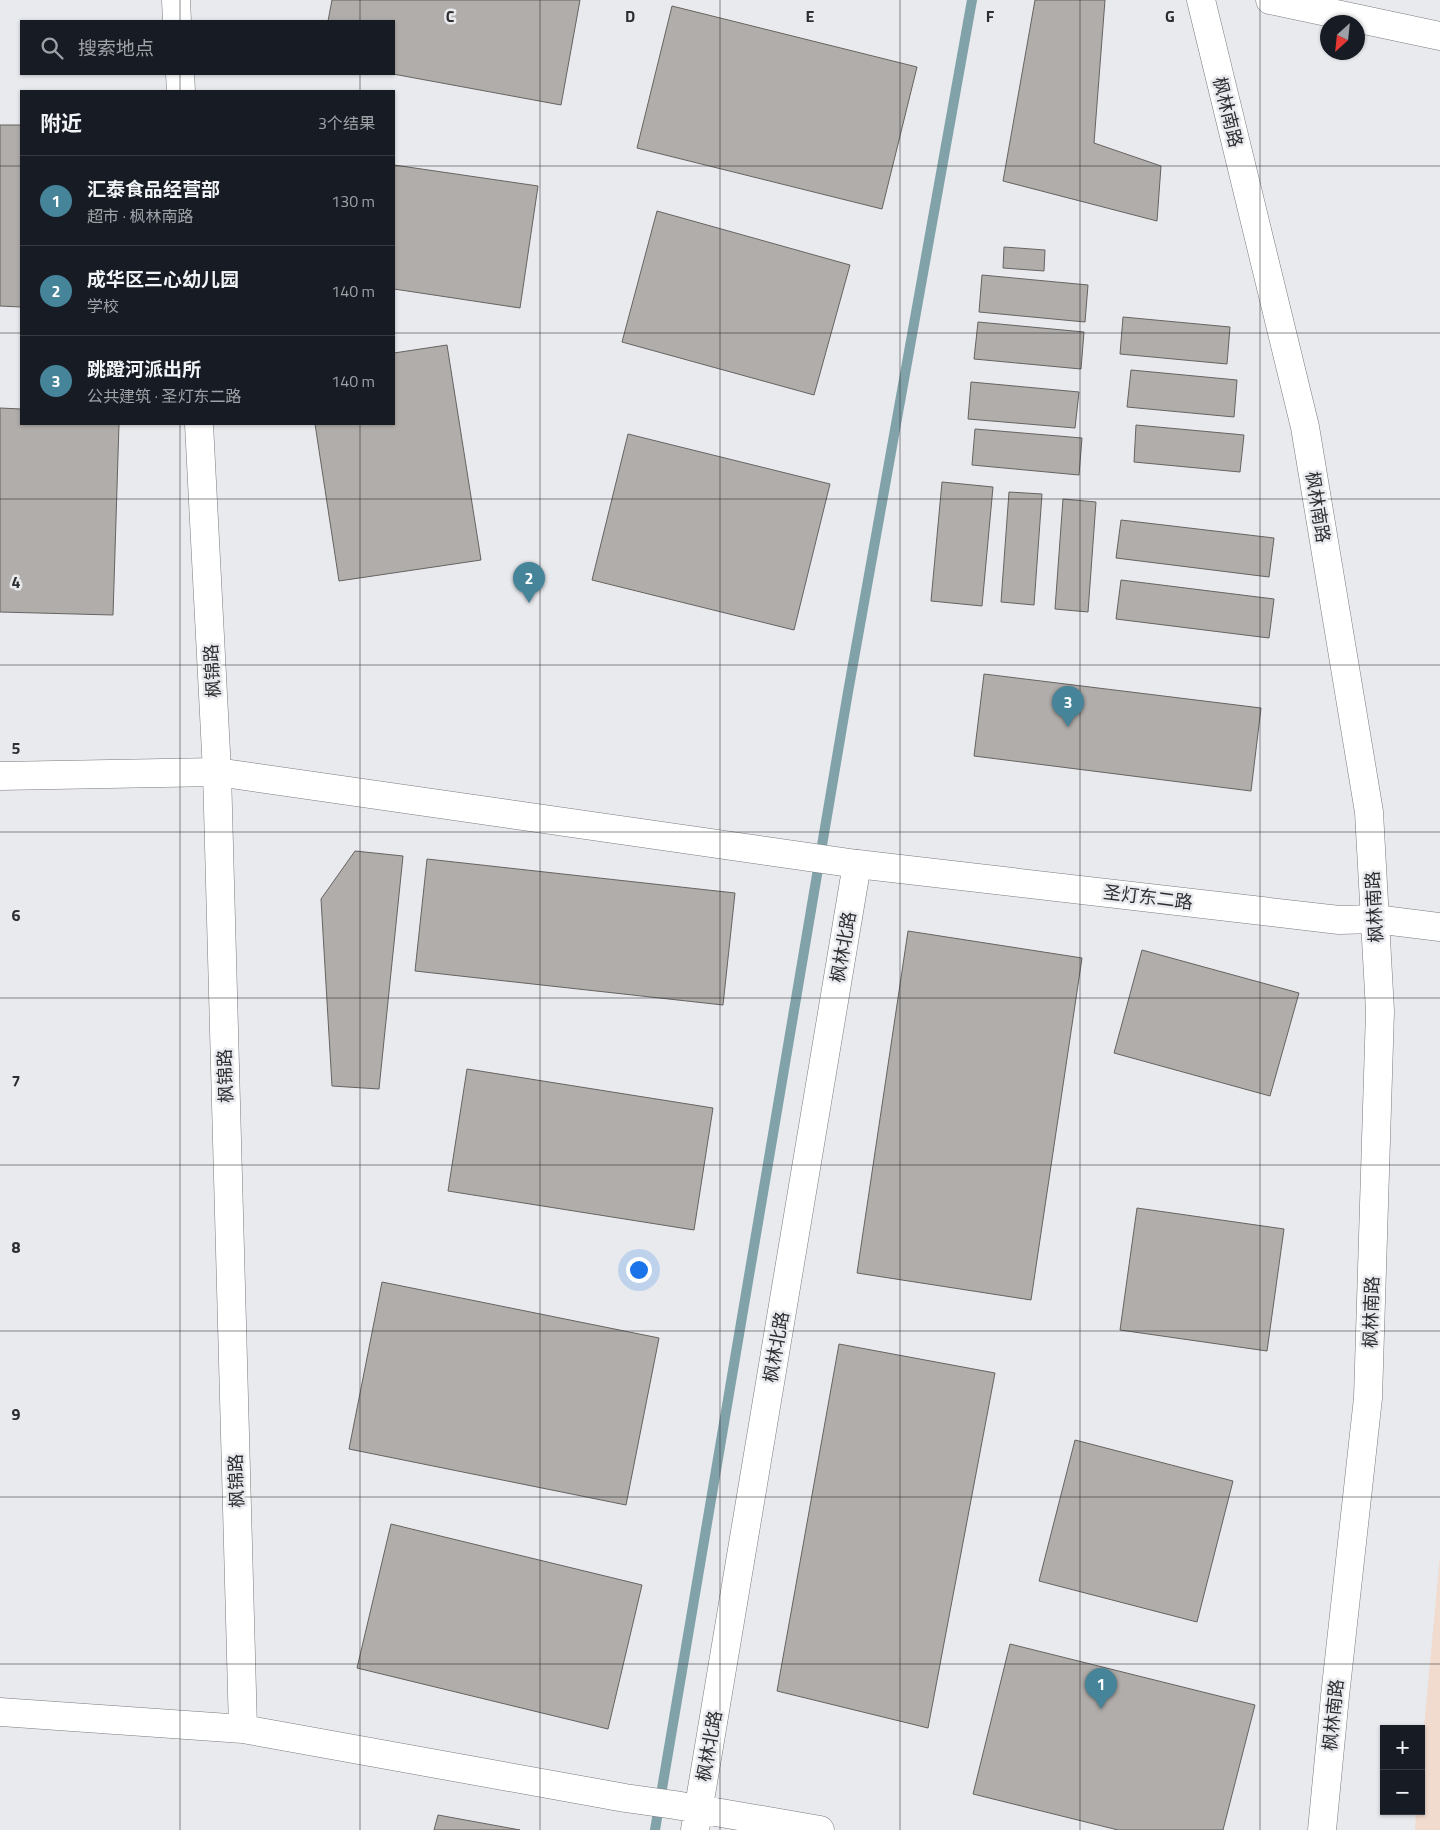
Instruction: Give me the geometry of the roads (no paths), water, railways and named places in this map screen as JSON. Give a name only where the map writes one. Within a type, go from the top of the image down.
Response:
[{"type":"street","points":[[176,0],[177,20]]},
{"type":"street","name":"枫林南路","points":[[1201,0],[1305,428],[1369,812],[1380,1011],[1368,1398],[1322,1830]]},
{"type":"street","points":[[1270,0],[1440,36]]},
{"type":"street","points":[[180,75],[181,90]]},
{"type":"street","name":"枫锦路","points":[[199,425],[217,772],[242,1729]]},
{"type":"street","name":"圣灯东二路","points":[[0,776],[217,772],[857,864],[1339,920],[1375,919],[1440,927]]},
{"type":"street","name":"枫林北路","points":[[690,1815],[857,864]]},
{"type":"street","points":[[0,1712],[242,1729],[625,1798],[690,1815],[820,1830]]},
{"type":"waterway","points":[[655,1830],[848,692],[972,0]]},
{"type":"place","name":"成华区三心幼儿园","points":[[529,603]]},
{"type":"place","name":"跳蹬河派出所","points":[[1068,727]]},
{"type":"place","name":"汇泰食品经营部","points":[[1101,1709]]}]
